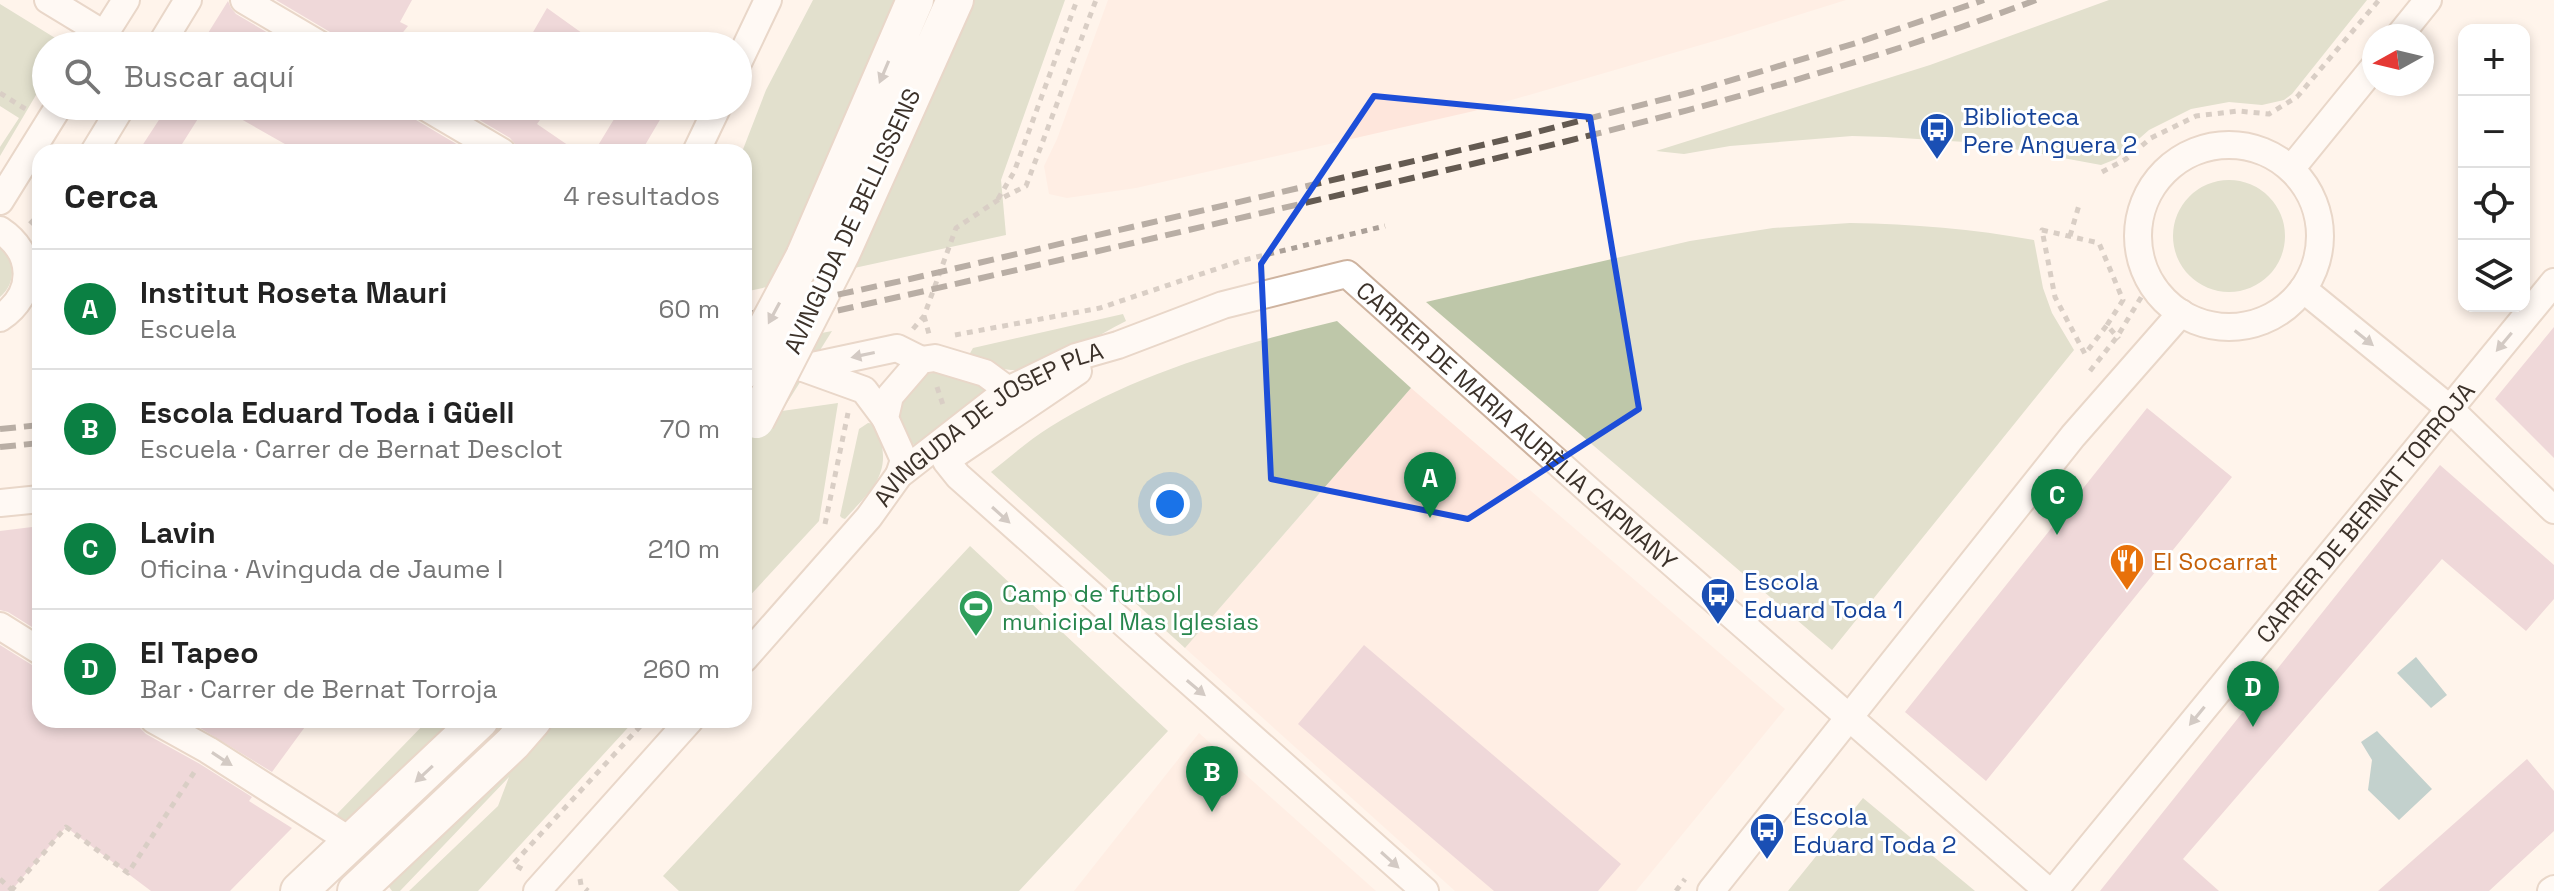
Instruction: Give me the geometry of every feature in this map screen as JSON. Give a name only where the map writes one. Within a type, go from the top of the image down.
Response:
[{"type":"main road","name":"AVINGUDA DE BELLISSENS","points":[[752,355],[804,257],[915,0]]},
{"type":"main road","name":"AVINGUDA DE BELLISSENS","points":[[752,426],[842,252],[955,0]]},
{"type":"main road","points":[[299,891],[472,728]]},
{"type":"main road","points":[[356,891],[526,728]]},
{"type":"street","points":[[48,0],[90,32]]},
{"type":"street","points":[[105,32],[126,0]]},
{"type":"street","points":[[169,32],[188,0]]},
{"type":"street","points":[[244,0],[298,32]]},
{"type":"street","points":[[752,34],[768,0]]},
{"type":"street","points":[[2409,24],[2428,0]]},
{"type":"street","points":[[2291,169],[2362,82]]},
{"type":"street","points":[[35,144],[50,120]]},
{"type":"street","points":[[99,144],[113,120]]},
{"type":"street","points":[[448,120],[488,144]]},
{"type":"street","points":[[700,144],[711,120]]},
{"type":"street","points":[[2212,146],[2249,146],[2271,154],[2291,169],[2311,195],[2320,222],[2320,246],[2315,267],[2303,289],[2274,315],[2239,327],[2199,322],[2181,313],[2151,281],[2140,252],[2140,216],[2157,181],[2173,164],[2212,146]]},
{"type":"street","points":[[0,201],[32,149]]},
{"type":"street","points":[[0,230],[19,246],[26,262],[31,294],[21,298],[0,318]]},
{"type":"street","points":[[26,262],[32,252]]},
{"type":"street","name":"AVINGUDA DE JOSEP PLA","points":[[752,650],[869,517],[899,475],[1008,390],[1076,357],[1118,345],[1223,305],[1347,274]]},
{"type":"street","name":"CARRER DE MARIA AURÈLIA CAPMANY","points":[[1347,274],[1849,718],[2051,891]]},
{"type":"street","name":"CARRER DE BERNAT TORROJA","points":[[2051,891],[2554,282]]},
{"type":"street","points":[[2303,289],[2449,408],[2554,510]]},
{"type":"street","points":[[1711,891],[2073,436],[2181,313]]},
{"type":"street","name":"AVINGUDA DE JOSEP PLA","points":[[869,517],[995,426],[1118,345]]},
{"type":"street","points":[[899,475],[904,460],[885,418],[864,390],[803,368],[897,348],[921,360],[935,358],[985,373],[1008,390],[995,426]]},
{"type":"street","points":[[885,418],[890,396],[921,360]]},
{"type":"street","points":[[946,461],[958,476],[1425,891]]},
{"type":"street","points":[[0,503],[32,500]]},
{"type":"street","points":[[0,626],[32,646]]},
{"type":"street","points":[[168,728],[352,842]]},
{"type":"street","points":[[547,888],[683,728]]},
{"type":"path","points":[[998,200],[1014,172],[1077,0]]},
{"type":"path","points":[[924,316],[956,228],[998,200],[1026,186],[1096,0]]},
{"type":"path","points":[[2102,172],[2126,159],[2151,138],[2196,116],[2238,111],[2269,114],[2297,97],[2379,0]]},
{"type":"path","points":[[2070,236],[2079,205]]},
{"type":"path","points":[[946,337],[1100,308],[1240,261],[1385,226]]},
{"type":"path","points":[[2042,230],[2099,243],[2123,300],[2107,325],[2085,354],[2055,297],[2042,230]]},
{"type":"path","points":[[2107,325],[2140,359]]},
{"type":"path","points":[[819,533],[827,516],[848,417],[845,403]]},
{"type":"path","points":[[547,888],[513,864],[639,728]]},
{"type":"path","points":[[0,879],[12,890],[66,827],[128,873],[208,750]]},
{"type":"highlighted area","points":[[1374,96],[1590,117],[1639,409],[1468,519],[1271,479],[1261,264]]},
{"type":"shaded area","points":[[1108,0],[1846,0],[1474,111],[1136,188],[1067,198],[1049,194],[1044,166],[1057,139]]},
{"type":"shaded area","points":[[1411,388],[1785,709],[1636,891],[1455,891],[1185,648]]},
{"type":"shaded area","points":[[1199,733],[1376,891],[1074,891]]},
{"type":"green space","points":[[813,0],[1065,0],[1001,180],[1006,235],[752,290],[752,144],[745,144],[766,90]]},
{"type":"green space","points":[[2109,0],[2367,0],[2284,100],[2262,105],[2229,102],[2191,109],[2149,130],[2116,159],[2101,165],[1981,143],[1886,137],[1852,136],[1730,146],[1684,154],[1656,151],[1930,65]]},
{"type":"green space","points":[[0,4],[45,32],[32,32],[32,102],[0,156],[0,147],[19,118],[0,106]]},
{"type":"green space","points":[[2229,180],[2251,184],[2269,196],[2281,214],[2285,236],[2281,258],[2269,276],[2251,288],[2229,292],[2207,288],[2189,276],[2177,258],[2173,236],[2177,214],[2189,196],[2207,184]]},
{"type":"green space","points":[[1850,223],[1943,228],[2034,240],[2043,288],[2052,313],[2074,350],[1832,650],[1426,302],[1690,241],[1773,228]]},
{"type":"green space","points":[[0,248],[9,260],[12,272],[9,285],[0,297]]},
{"type":"green space","points":[[1123,314],[1126,321],[1053,359],[1023,369],[1000,368],[969,355],[973,348]]},
{"type":"green space","points":[[1337,321],[1411,388],[1185,648],[991,472],[1050,427],[1118,391],[1189,362]]},
{"type":"green space","points":[[832,331],[782,411],[838,403],[819,521],[752,593],[752,346]]},
{"type":"green space","points":[[942,372],[964,376],[988,389],[916,447],[902,429],[897,407],[924,374]]},
{"type":"green space","points":[[868,423],[875,424],[881,440],[882,466],[873,487],[845,519],[840,516],[859,429]]},
{"type":"green space","name":"Camp de futbol municipal Mas Iglesias","points":[[970,546],[1168,731],[1019,891],[679,891],[663,876]]},
{"type":"green space","points":[[420,728],[628,728],[478,891],[409,891],[498,806],[509,777],[400,891],[392,891],[337,814]]},
{"type":"green space","points":[[1863,798],[1975,891],[1788,891]]},
{"type":"water","points":[[2416,657],[2447,695],[2431,708],[2397,673]]},
{"type":"water","points":[[2377,731],[2432,789],[2399,820],[2368,790],[2372,760],[2361,742]]},
{"type":"building","points":[[276,0],[412,0],[400,22],[408,26],[403,32],[330,32]]},
{"type":"building","points":[[228,1],[236,14],[266,32],[209,32]]},
{"type":"building","points":[[547,8],[580,32],[533,32]]},
{"type":"building","points":[[159,120],[197,120],[182,144],[143,144]]},
{"type":"building","points":[[243,120],[416,120],[456,144],[285,144]]},
{"type":"building","points":[[480,120],[540,120],[537,124],[566,144],[515,144]]},
{"type":"building","points":[[613,120],[660,120],[646,144],[599,144]]},
{"type":"building","points":[[2554,327],[2554,458],[2495,399]]},
{"type":"building","points":[[2147,408],[2232,477],[1986,781],[1905,712]]},
{"type":"building","points":[[2440,465],[2554,565],[2554,599],[2526,631],[2442,559],[2183,859],[2219,891],[2100,891]]},
{"type":"building","points":[[32,527],[32,627],[0,610],[0,531]]},
{"type":"building","points":[[0,645],[32,665],[32,728],[140,728],[252,797],[249,801],[292,828],[230,891],[151,891],[66,827],[11,891],[0,891]]},
{"type":"building","points":[[1364,645],[1621,864],[1598,891],[1494,891],[1298,724]]},
{"type":"building","points":[[200,728],[304,728],[272,772]]},
{"type":"building","points":[[2527,759],[2554,791],[2554,831],[2489,891],[2378,891]]},
{"type":"railway","points":[[752,313],[1525,135],[1692,92],[1856,43],[1984,0]]},
{"type":"railway","points":[[752,329],[1595,134],[1862,60],[2036,0]]},
{"type":"railway","points":[[0,429],[32,426]]},
{"type":"railway","points":[[0,447],[32,444]]},
{"type":"place","name":"Biblioteca Pere Anguera 2","points":[[1937,161]]},
{"type":"place","name":"Institut Roseta Mauri","points":[[1430,518]]},
{"type":"place","name":"Lavin","points":[[2057,535]]},
{"type":"place","name":"El Socarrat","points":[[2127,592]]},
{"type":"place","name":"Escola Eduard Toda 1","points":[[1718,626]]},
{"type":"place","name":"Camp de futbol municipal Mas Iglesias","points":[[976,638]]},
{"type":"place","name":"El Tapeo","points":[[2253,727]]},
{"type":"place","name":"Escola Eduard Toda i Güell","points":[[1212,812]]},
{"type":"place","name":"Escola Eduard Toda 2","points":[[1767,861]]}]
